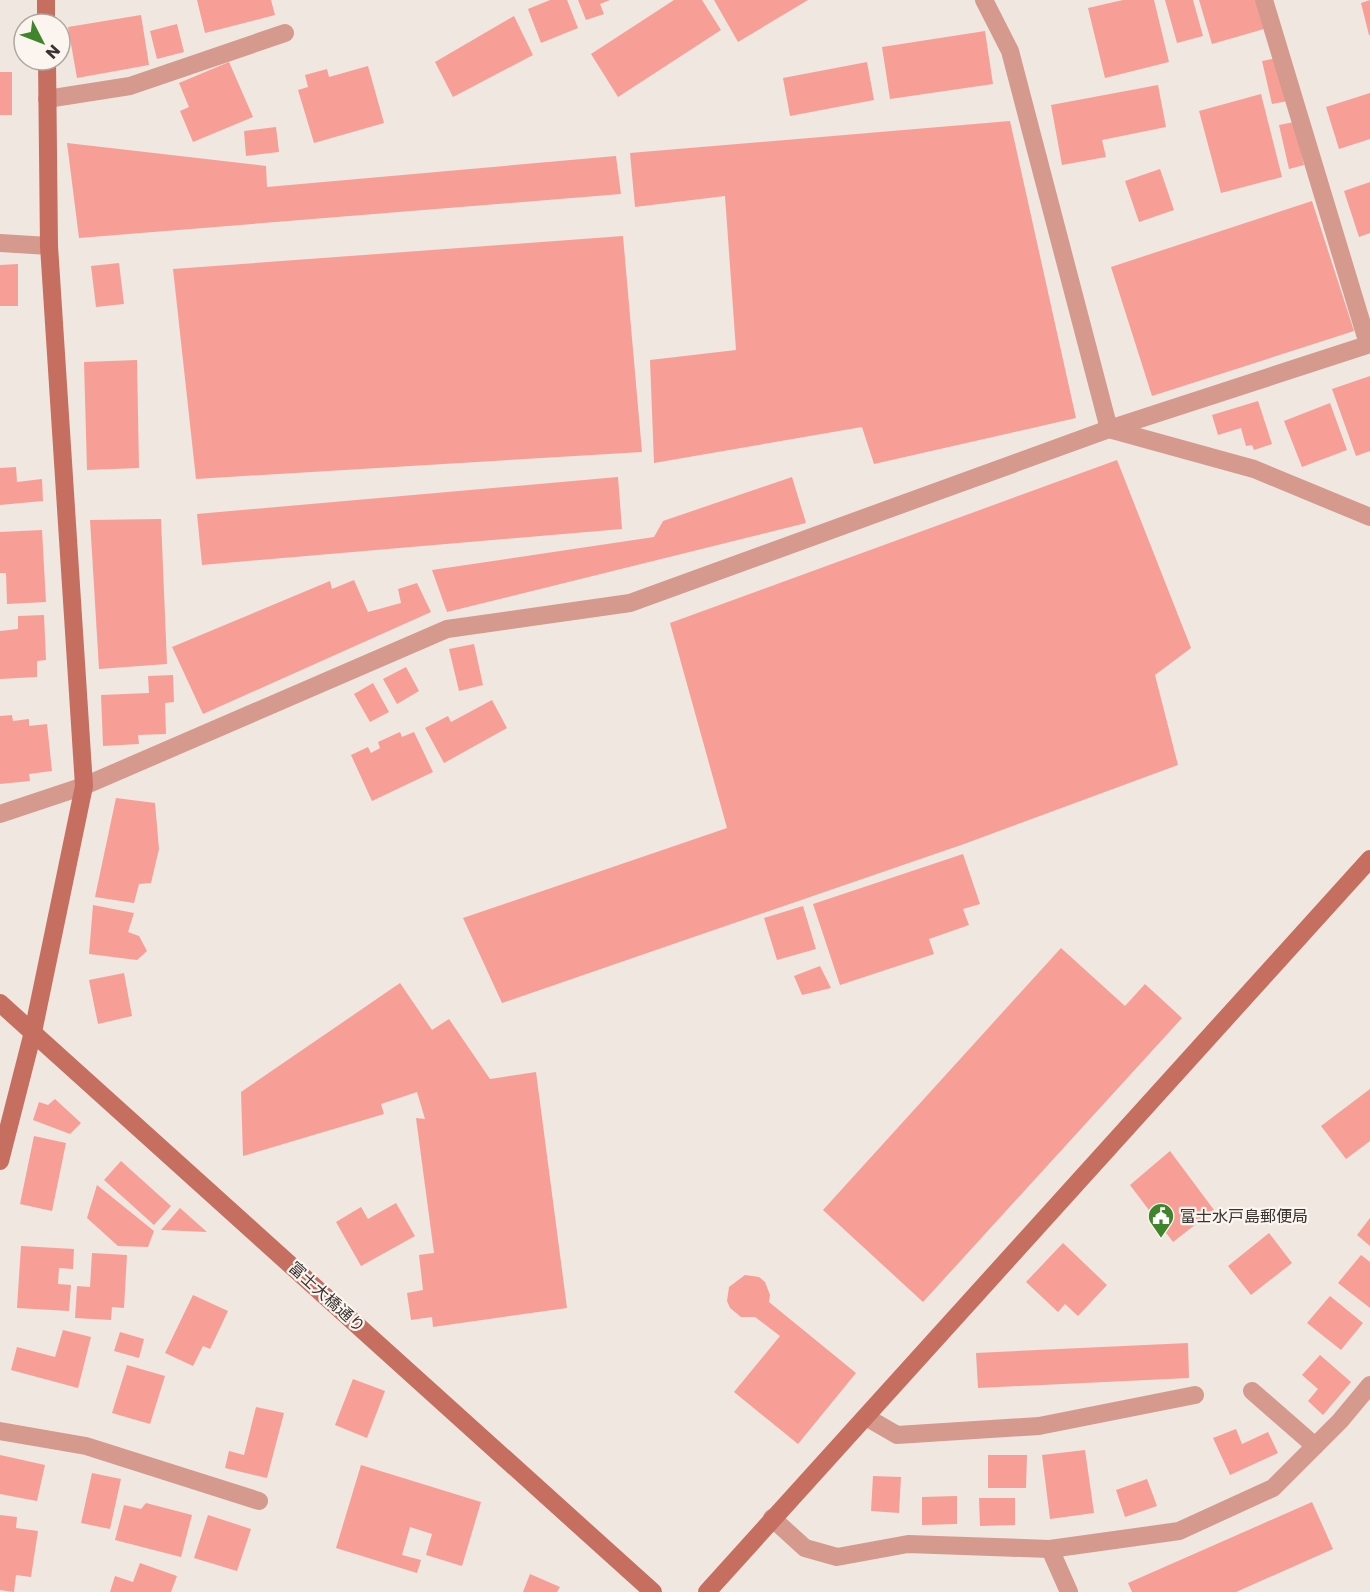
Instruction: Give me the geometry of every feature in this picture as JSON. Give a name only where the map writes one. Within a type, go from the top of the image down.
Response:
[{"type":"street","points":[[984,0],[1010,51],[1109,429]]},
{"type":"street","points":[[0,814],[84,786],[447,629],[630,603],[1109,429],[1369,344],[1264,0]]},
{"type":"street","points":[[47,99],[130,86],[285,33]]},
{"type":"street","points":[[0,1161],[33,1032],[84,786],[50,246],[47,72]]},
{"type":"street","points":[[0,243],[50,246]]},
{"type":"street","points":[[1109,429],[1254,469],[1370,517]]},
{"type":"street","points":[[707,1592],[1370,859]]},
{"type":"street","name":"富士大橋通り","points":[[0,1003],[653,1592]]},
{"type":"street","points":[[772,1518],[805,1548],[837,1557],[908,1544],[1050,1549],[1179,1531],[1273,1488],[1340,1421],[1370,1385]]},
{"type":"street","points":[[1252,1391],[1315,1446]]},
{"type":"street","points":[[866,1417],[897,1435],[921,1434],[1039,1426],[1195,1395]]},
{"type":"street","points":[[0,1431],[86,1446],[259,1501]]},
{"type":"street","points":[[1050,1549],[1069,1592]]},
{"type":"building","points":[[197,0],[271,0],[275,15],[205,33]]},
{"type":"building","points":[[550,0],[567,0],[578,28],[541,43],[528,9]]},
{"type":"building","points":[[578,0],[610,0],[600,4],[604,14],[586,20]]},
{"type":"building","points":[[674,0],[702,0],[721,30],[618,97],[591,54]]},
{"type":"building","points":[[714,0],[808,0],[738,42]]},
{"type":"building","points":[[1123,0],[1154,0],[1169,62],[1105,78],[1088,8]]},
{"type":"building","points":[[1165,0],[1193,0],[1203,36],[1177,43]]},
{"type":"building","points":[[1199,0],[1255,0],[1264,29],[1212,44]]},
{"type":"building","points":[[1370,0],[1370,35],[1369,35],[1361,3]]},
{"type":"building","points":[[141,15],[149,65],[77,78],[72,50],[72,26]]},
{"type":"building","points":[[514,16],[533,55],[453,97],[435,62]]},
{"type":"building","points":[[177,24],[184,52],[157,59],[150,31]]},
{"type":"building","points":[[985,31],[993,84],[890,99],[882,47]]},
{"type":"building","points":[[1277,58],[1288,101],[1272,104],[1262,61]]},
{"type":"building","points":[[229,62],[253,117],[193,142],[180,111],[189,107],[179,83]]},
{"type":"building","points":[[867,62],[874,100],[790,116],[783,78]]},
{"type":"building","points":[[368,66],[384,123],[314,143],[298,90],[308,87],[305,75],[327,69],[329,77]]},
{"type":"building","points":[[0,72],[12,72],[12,115],[0,115]]},
{"type":"building","points":[[1158,85],[1166,127],[1102,140],[1106,157],[1062,165],[1051,105]]},
{"type":"building","points":[[1370,93],[1370,139],[1339,149],[1326,107]]},
{"type":"building","points":[[1261,94],[1282,177],[1221,193],[1199,111]]},
{"type":"building","points":[[1010,121],[1076,418],[874,464],[862,427],[654,463],[650,360],[736,350],[725,196],[635,207],[630,153]]},
{"type":"building","points":[[1294,122],[1304,165],[1289,169],[1279,125]]},
{"type":"building","points":[[276,127],[279,152],[246,156],[244,131]]},
{"type":"building","points":[[67,143],[266,166],[267,187],[616,156],[621,194],[79,238]]},
{"type":"building","points":[[1160,169],[1174,210],[1139,222],[1125,181]]},
{"type":"building","points":[[1370,182],[1370,233],[1359,237],[1344,191]]},
{"type":"building","points":[[1312,201],[1354,331],[1152,396],[1111,267]]},
{"type":"building","points":[[623,236],[642,452],[196,479],[173,269]]},
{"type":"building","points":[[119,263],[124,304],[96,307],[91,266]]},
{"type":"building","points":[[18,264],[18,306],[0,306],[0,265]]},
{"type":"building","points":[[137,360],[139,468],[87,470],[84,362]]},
{"type":"building","points":[[1370,376],[1370,451],[1356,456],[1332,389]]},
{"type":"building","points":[[1258,401],[1272,444],[1254,450],[1252,445],[1246,446],[1241,428],[1218,435],[1212,415]]},
{"type":"building","points":[[1330,403],[1347,450],[1302,467],[1284,421]]},
{"type":"building","points":[[1117,460],[1191,648],[1155,675],[1178,765],[964,844],[502,1003],[463,918],[727,828],[670,623]]},
{"type":"building","points":[[16,467],[17,482],[42,479],[43,501],[0,505],[0,468]]},
{"type":"building","points":[[618,477],[622,529],[202,565],[197,514]]},
{"type":"building","points":[[792,477],[806,523],[447,612],[432,570],[654,537],[663,521]]},
{"type":"building","points":[[161,519],[167,664],[99,669],[90,520]]},
{"type":"building","points":[[42,530],[46,602],[7,604],[6,573],[0,573],[0,532]]},
{"type":"building","points":[[354,580],[368,612],[401,603],[398,589],[417,583],[431,612],[203,714],[172,647],[330,581],[332,589]]},
{"type":"building","points":[[44,615],[46,660],[37,661],[37,677],[0,679],[0,631],[18,629],[18,616]]},
{"type":"building","points":[[474,644],[483,685],[459,691],[449,649]]},
{"type":"building","points":[[406,667],[419,691],[397,704],[383,679]]},
{"type":"building","points":[[173,675],[174,702],[165,703],[166,734],[138,735],[139,744],[103,746],[101,695],[149,693],[148,676]]},
{"type":"building","points":[[373,683],[389,712],[370,722],[354,694]]},
{"type":"building","points":[[492,700],[507,728],[444,763],[425,728],[448,716],[451,722]]},
{"type":"building","points":[[12,715],[13,721],[29,719],[29,726],[47,724],[52,771],[29,774],[30,781],[0,784],[0,716]]},
{"type":"building","points":[[400,732],[402,737],[414,732],[433,772],[372,801],[351,755],[368,747],[371,753],[380,748],[378,742]]},
{"type":"building","points":[[116,798],[155,803],[159,849],[151,883],[139,884],[134,903],[95,897]]},
{"type":"building","points":[[963,854],[980,904],[963,909],[969,925],[929,939],[934,954],[840,985],[813,904]]},
{"type":"building","points":[[93,905],[134,913],[128,932],[139,936],[147,951],[137,960],[89,954]]},
{"type":"building","points":[[803,906],[816,949],[777,960],[764,918]]},
{"type":"building","points":[[1061,948],[1125,1006],[1145,984],[1182,1018],[923,1302],[823,1210]]},
{"type":"building","points":[[820,966],[831,988],[802,995],[794,976]]},
{"type":"building","points":[[124,973],[132,1016],[98,1024],[89,980]]},
{"type":"building","points":[[400,983],[432,1030],[449,1019],[490,1079],[536,1072],[567,1308],[433,1327],[432,1317],[411,1320],[407,1293],[423,1290],[419,1255],[434,1253],[416,1118],[425,1119],[417,1092],[381,1104],[384,1114],[243,1156],[241,1092]]},
{"type":"building","points":[[1370,1089],[1370,1141],[1346,1159],[1321,1126]]},
{"type":"building","points":[[55,1099],[81,1123],[70,1134],[33,1120],[39,1102],[48,1105]]},
{"type":"building","points":[[34,1136],[66,1143],[52,1211],[20,1204]]},
{"type":"building","points":[[1170,1151],[1214,1210],[1173,1242],[1130,1185]]},
{"type":"building","points":[[121,1161],[171,1206],[154,1225],[104,1180]]},
{"type":"building","points":[[97,1185],[154,1231],[148,1247],[118,1246],[87,1218]]},
{"type":"building","points":[[396,1203],[415,1236],[361,1266],[336,1222],[361,1207],[368,1219]]},
{"type":"building","points":[[180,1208],[207,1232],[161,1230]]},
{"type":"building","points":[[1370,1218],[1370,1246],[1357,1235]]},
{"type":"building","points":[[1269,1233],[1292,1263],[1251,1295],[1228,1266]]},
{"type":"building","points":[[1063,1243],[1107,1285],[1078,1316],[1065,1304],[1058,1312],[1026,1282]]},
{"type":"building","points":[[21,1246],[74,1249],[73,1269],[59,1268],[58,1284],[71,1285],[69,1311],[17,1308]]},
{"type":"building","points":[[92,1253],[127,1255],[124,1308],[112,1307],[111,1320],[75,1318],[77,1286],[90,1287]]},
{"type":"building","points":[[1361,1255],[1370,1262],[1370,1308],[1338,1283]]},
{"type":"building","points":[[745,1275],[759,1277],[765,1282],[770,1295],[769,1302],[856,1373],[798,1444],[734,1392],[780,1336],[755,1317],[741,1317],[730,1308],[727,1301],[729,1287]]},
{"type":"building","points":[[193,1295],[228,1311],[210,1349],[203,1346],[193,1366],[165,1353]]},
{"type":"building","points":[[1330,1296],[1363,1323],[1341,1350],[1307,1323]]},
{"type":"building","points":[[63,1330],[91,1337],[78,1388],[11,1370],[17,1347],[55,1357]]},
{"type":"building","points":[[120,1332],[144,1339],[139,1358],[114,1351]]},
{"type":"building","points":[[1188,1343],[1189,1378],[978,1388],[976,1353]]},
{"type":"building","points":[[1320,1355],[1351,1382],[1323,1415],[1308,1401],[1318,1389],[1302,1375]]},
{"type":"building","points":[[127,1365],[165,1376],[150,1424],[112,1413]]},
{"type":"building","points":[[353,1379],[385,1391],[367,1438],[335,1425]]},
{"type":"building","points":[[256,1407],[284,1413],[267,1478],[225,1468],[229,1451],[244,1455]]},
{"type":"building","points":[[1236,1429],[1242,1444],[1268,1432],[1278,1453],[1230,1475],[1213,1438]]},
{"type":"building","points":[[1085,1450],[1094,1513],[1050,1519],[1042,1455]]},
{"type":"building","points":[[0,1455],[45,1465],[37,1501],[0,1494]]},
{"type":"building","points":[[988,1455],[1027,1455],[1026,1488],[988,1488]]},
{"type":"building","points":[[361,1465],[481,1502],[462,1566],[426,1555],[432,1534],[410,1527],[402,1555],[421,1560],[417,1573],[336,1548]]},
{"type":"building","points":[[92,1473],[121,1479],[110,1529],[81,1523]]},
{"type":"building","points":[[873,1476],[901,1477],[899,1513],[871,1511]]},
{"type":"building","points":[[1147,1479],[1157,1506],[1125,1517],[1116,1490]]},
{"type":"building","points":[[957,1496],[957,1524],[922,1525],[922,1497]]},
{"type":"building","points":[[979,1498],[1015,1498],[1015,1525],[980,1526]]},
{"type":"building","points":[[1312,1502],[1333,1549],[1236,1592],[1132,1592],[1128,1583]]},
{"type":"building","points":[[146,1503],[192,1515],[181,1557],[115,1540],[124,1505],[141,1509]]},
{"type":"building","points":[[0,1515],[17,1517],[16,1528],[38,1531],[31,1577],[16,1575],[14,1592],[0,1590]]},
{"type":"building","points":[[208,1515],[251,1529],[237,1571],[194,1558]]},
{"type":"building","points":[[140,1563],[177,1576],[171,1592],[110,1592],[115,1576],[133,1582]]},
{"type":"building","points":[[530,1574],[560,1587],[557,1592],[523,1592]]},
{"type":"place","name":"富士水戸島郵便局","points":[[1161,1239]]}]
